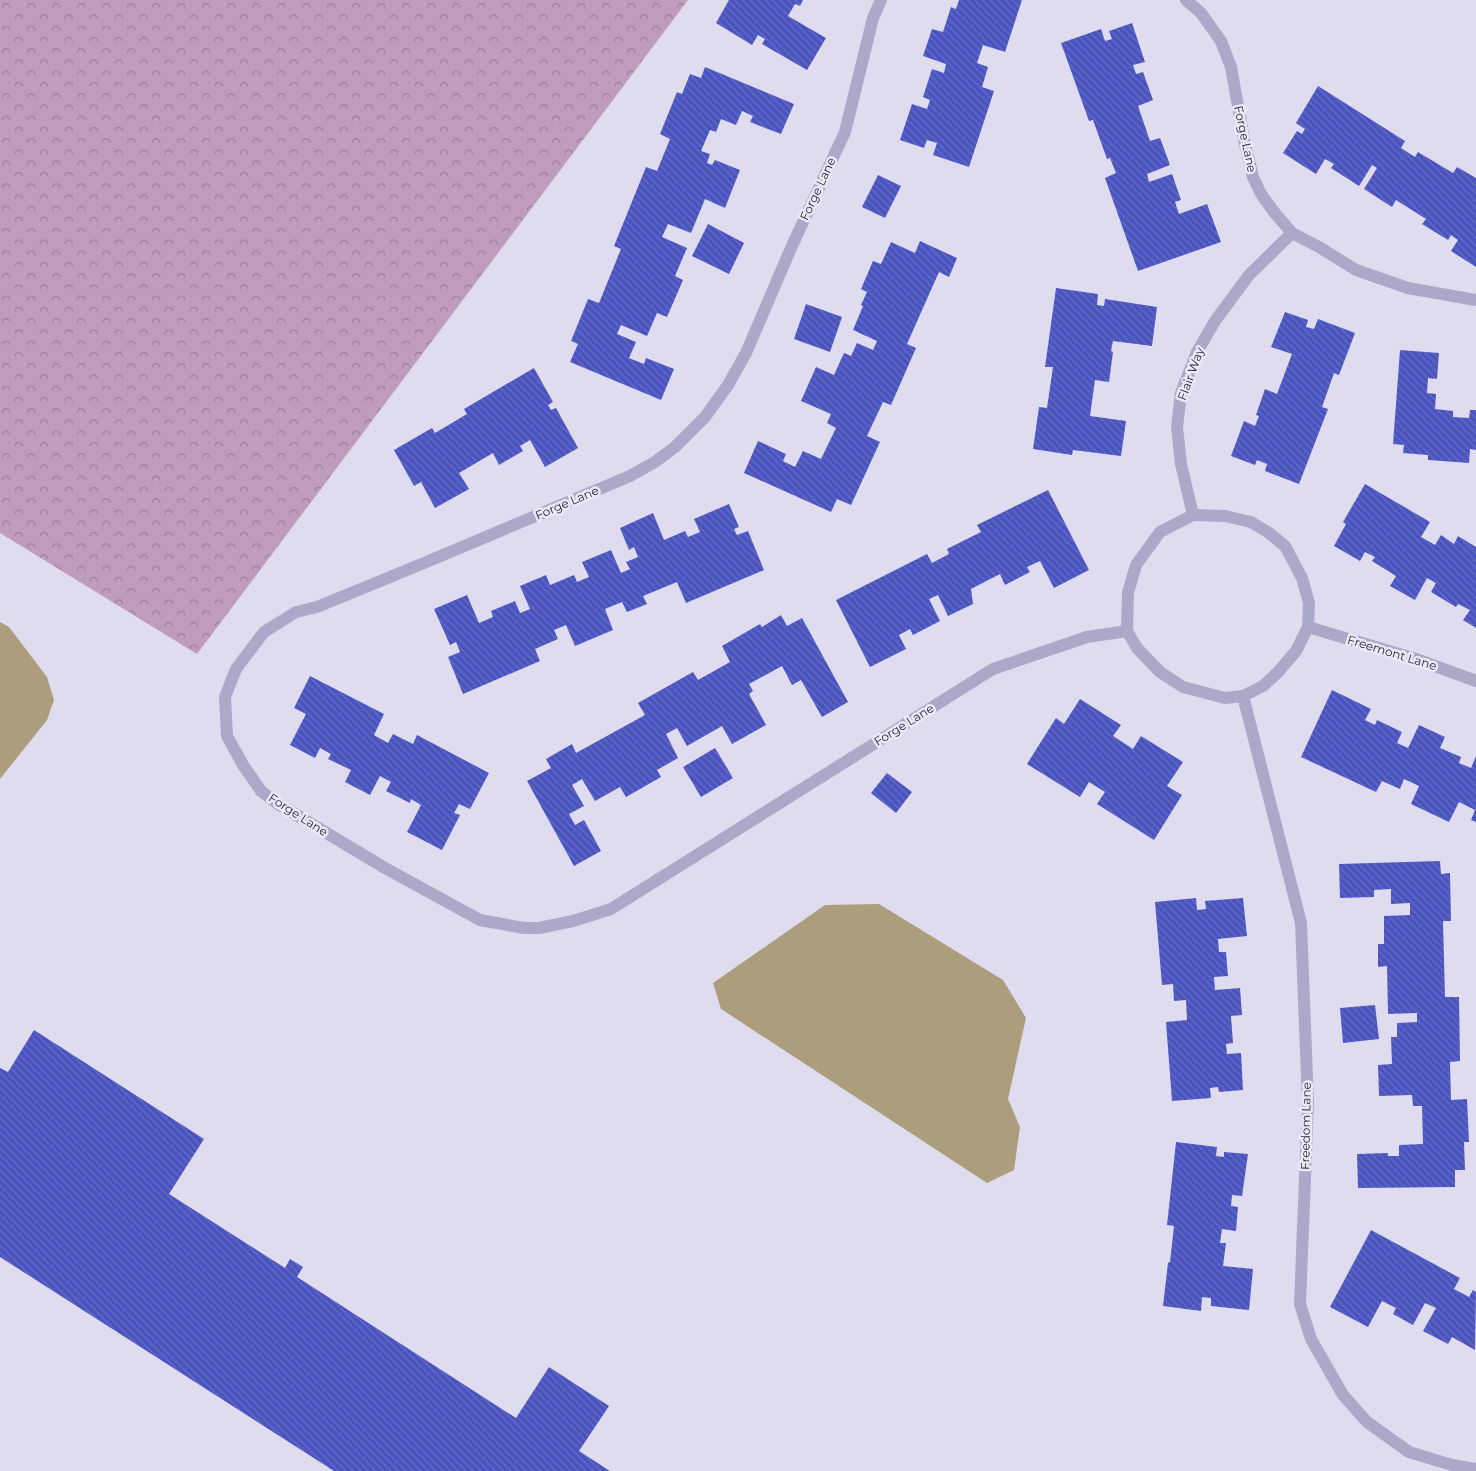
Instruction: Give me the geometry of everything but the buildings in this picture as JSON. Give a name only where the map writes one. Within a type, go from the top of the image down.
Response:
[{"type":"street","name":"Forge Lane","points":[[881,0],[873,18],[845,132],[791,248],[746,353],[728,384],[704,417],[675,447],[655,462],[630,476],[415,567],[296,612],[264,632],[236,669],[225,697],[227,736],[242,765],[261,790],[278,804],[384,868],[480,920],[524,928],[540,928],[573,921],[611,909],[993,669],[1087,637],[1127,631]]},
{"type":"street","name":"Forge Lane","points":[[1186,0],[1201,13],[1221,41],[1231,67],[1244,140],[1253,177],[1261,194],[1292,233],[1356,270],[1408,288],[1476,300]]},
{"type":"street","name":"Flair Way","points":[[1193,515],[1181,464],[1177,427],[1181,393],[1197,352],[1215,321],[1249,275],[1292,233]]},
{"type":"street","points":[[1193,515],[1224,516],[1251,522],[1269,533],[1285,546],[1302,578],[1309,603],[1308,627],[1296,651],[1263,686],[1243,696],[1225,698],[1183,687],[1160,672],[1137,648],[1127,631],[1128,593],[1136,565],[1160,532],[1193,515]]},
{"type":"street","name":"Freemont Lane","points":[[1308,627],[1416,659],[1476,680]]},
{"type":"street","name":"Freedom Lane","points":[[1243,696],[1301,923],[1308,1103],[1300,1304],[1311,1338],[1343,1394],[1367,1422],[1409,1452],[1452,1466],[1476,1469]]},
{"type":"green space","points":[[0,0],[688,0],[197,654],[0,533]]},
{"type":"shaded area","points":[[0,622],[9,627],[47,677],[54,700],[47,720],[0,779]]},
{"type":"shaded area","points":[[879,904],[1003,980],[1026,1018],[1008,1099],[1020,1127],[1014,1170],[987,1183],[721,1009],[713,983],[825,905]]}]
